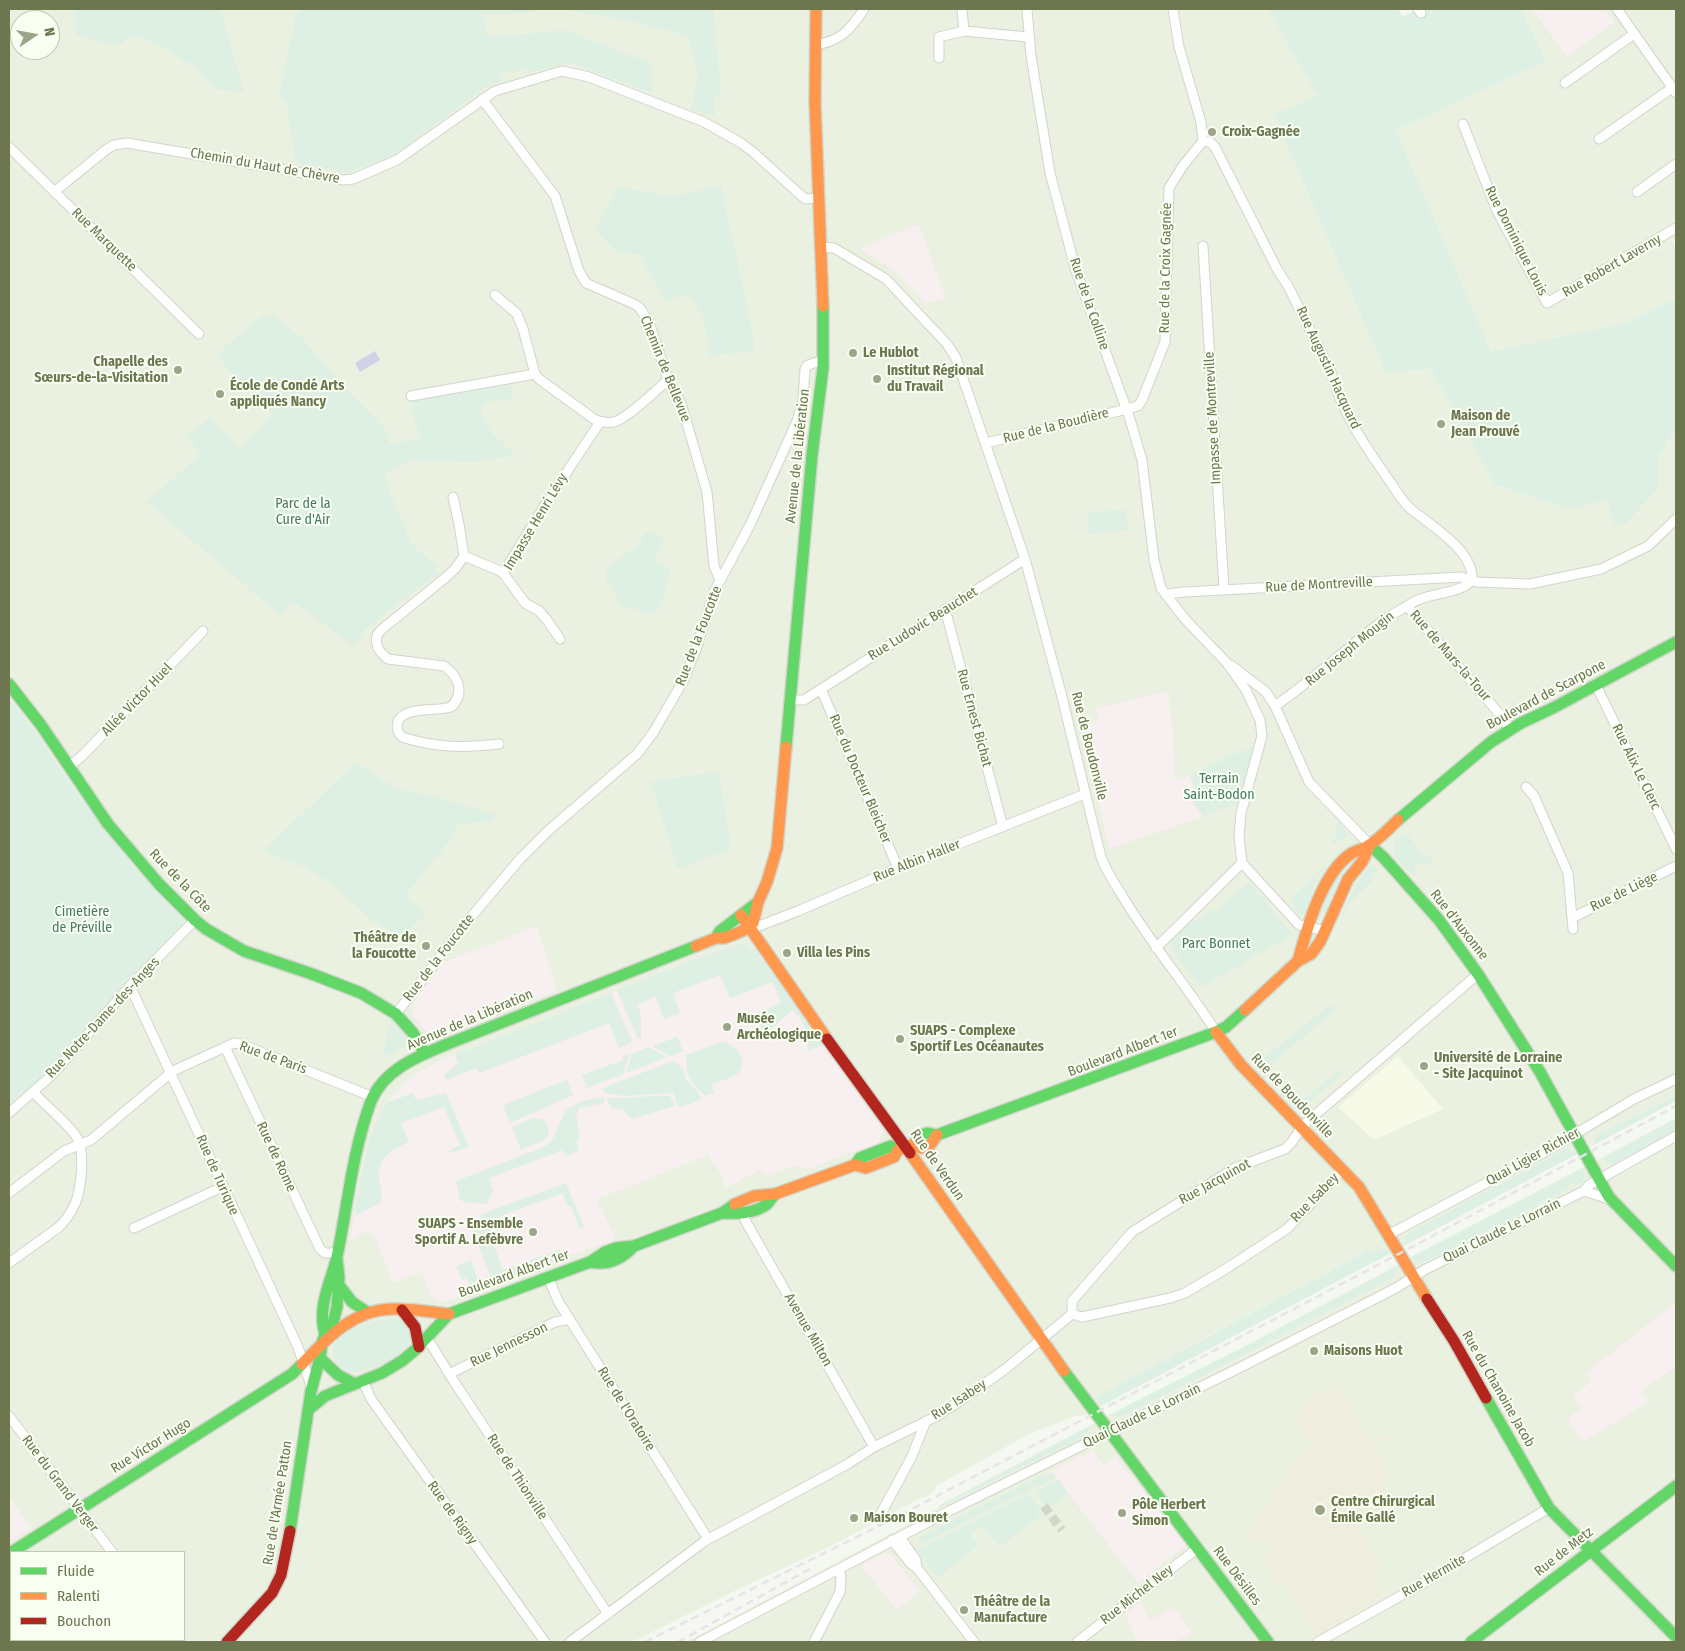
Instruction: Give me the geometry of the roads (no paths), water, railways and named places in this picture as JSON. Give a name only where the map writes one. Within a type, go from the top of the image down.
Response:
[{"type":"main road","name":"Avenue de la Libération","points":[[324,1338],[322,1326],[329,1279],[337,1258],[356,1154],[373,1097],[377,1088],[386,1077],[425,1054],[488,1027],[716,938],[724,938],[750,926],[756,915],[758,902],[767,882],[777,848],[810,473],[823,360],[821,247],[815,103],[816,9]]},
{"type":"main road","name":"Boulevard de Scarpone","points":[[1370,845],[1472,756],[1510,730],[1676,642]]},
{"type":"main road","name":"Rue de la Côte","points":[[9,684],[42,725],[108,824],[143,866],[195,920],[206,929],[244,952],[338,983],[361,993],[396,1014],[413,1033],[425,1054]]},
{"type":"main road","name":"Rue d'Auxonne","points":[[1370,845],[1384,858],[1439,920],[1478,974],[1540,1072],[1612,1200],[1676,1266]]},
{"type":"main road","points":[[1298,961],[1308,927],[1331,874],[1352,853],[1370,845]]},
{"type":"main road","name":"Boulevard Albert 1er","points":[[402,1310],[449,1314],[590,1262],[596,1255],[620,1246],[634,1246],[722,1213],[731,1205],[763,1194],[775,1194],[854,1165],[866,1168],[894,1157],[917,1136],[928,1133],[937,1135],[1024,1105],[1216,1032],[1240,1016],[1298,961],[1311,954],[1326,931],[1348,879],[1362,862],[1370,845]]},
{"type":"main road","name":"Avenue de la Libération","points":[[716,938],[720,931],[758,902]]},
{"type":"main road","name":"Rue de Verdun","points":[[741,915],[854,1078],[906,1147],[1109,1432]]},
{"type":"main road","name":"Rue de Boudonville","points":[[1216,1032],[1241,1065],[1359,1187],[1388,1235]]},
{"type":"main road","name":"Boulevard Albert 1er","points":[[722,1213],[734,1215],[744,1213],[766,1204],[775,1194]]},
{"type":"main road","name":"Rue du Chanoine Jacob","points":[[1388,1235],[1454,1341],[1549,1508],[1676,1637]]},
{"type":"main road","name":"Avenue de la Libération","points":[[324,1338],[334,1323],[339,1285],[337,1258]]},
{"type":"main road","points":[[339,1285],[352,1302],[367,1312]]},
{"type":"main road","points":[[308,1410],[325,1396],[359,1383],[394,1366],[422,1343],[416,1327],[402,1310],[385,1309],[367,1312],[324,1338]]},
{"type":"main road","name":"Boulevard Albert 1er","points":[[422,1343],[449,1314]]},
{"type":"main road","name":"Rue Victor Hugo","points":[[14,1551],[292,1374],[324,1338]]},
{"type":"main road","name":"Rue de l'Armée Patton","points":[[227,1642],[272,1593],[281,1575],[290,1533],[311,1391],[324,1338]]},
{"type":"main road","points":[[320,1358],[338,1375],[359,1383]]},
{"type":"main road","name":"Rue Désilles","points":[[1109,1432],[1268,1642]]},
{"type":"main road","name":"Rue de Metz","points":[[1471,1642],[1676,1486]]},
{"type":"street","points":[[815,45],[825,44],[841,37],[849,30],[864,9]]},
{"type":"street","points":[[962,9],[964,31]]},
{"type":"street","name":"Rue de la Colline","points":[[1027,9],[1028,37],[1045,144],[1070,249],[1126,409],[1144,469],[1154,560],[1164,594]]},
{"type":"street","points":[[1173,9],[1177,38],[1201,122],[1203,141]]},
{"type":"street","points":[[1600,139],[1674,90],[1617,9]]},
{"type":"street","points":[[939,58],[939,37],[964,31],[1028,37]]},
{"type":"street","points":[[1565,83],[1634,34]]},
{"type":"street","name":"Chemin du Haut de Chèvre","points":[[54,192],[107,149],[114,145],[127,143],[348,180],[397,160],[482,99],[503,88],[555,73],[570,72],[704,122],[753,152],[805,199],[819,198]]},
{"type":"street","name":"Chemin de Bellevue","points":[[482,99],[555,196],[583,280],[634,304],[639,307],[646,317],[668,380],[681,403],[707,492],[714,566],[720,580]]},
{"type":"street","name":"Rue Dominique Louis","points":[[1463,124],[1497,211],[1547,303]]},
{"type":"street","name":"Rue de la Croix Gagnée","points":[[1126,409],[1138,406],[1142,400],[1165,342],[1169,188],[1182,167],[1203,141]]},
{"type":"street","name":"Rue Augustin Hacquard","points":[[1203,141],[1210,142],[1215,147],[1277,269],[1297,303],[1362,441],[1407,506],[1446,537],[1469,563],[1473,571],[1472,580]]},
{"type":"street","name":"Rue Marquette","points":[[9,147],[199,334]]},
{"type":"street","points":[[1637,192],[1676,164]]},
{"type":"street","name":"Rue Robert Laverny","points":[[1547,303],[1676,228]]},
{"type":"street","name":"Impasse de Montreville","points":[[1203,246],[1224,590]]},
{"type":"street","name":"Rue de Boudonville","points":[[821,247],[834,248],[886,279],[953,352],[960,367],[1025,559],[1103,863],[1143,930],[1205,1014],[1216,1032]]},
{"type":"street","points":[[495,295],[516,314],[523,329],[539,379],[600,422],[613,422],[622,418],[668,380]]},
{"type":"street","name":"Rue de la Foucotte","points":[[396,1014],[461,930],[520,859],[548,831],[643,748],[682,683],[720,580],[750,525],[797,421],[803,400],[805,369],[808,365],[823,360]]},
{"type":"street","points":[[410,396],[536,374]]},
{"type":"street","name":"Rue de la Boudière","points":[[986,443],[1126,409]]},
{"type":"street","name":"Impasse Henri Lévy","points":[[560,639],[539,611],[525,603],[503,573],[600,422]]},
{"type":"street","points":[[453,497],[464,556],[455,569],[445,578],[381,630],[377,635],[377,647],[388,659],[444,666],[449,669],[458,681],[460,692],[451,707],[403,715],[396,727],[402,737],[444,747],[474,747],[499,744]]},
{"type":"street","points":[[1472,580],[1530,584],[1601,568],[1648,546],[1676,519]]},
{"type":"street","points":[[464,556],[503,573]]},
{"type":"street","name":"Rue Ludovic Beauchet","points":[[790,700],[804,700],[1025,559]]},
{"type":"street","name":"Rue de Montreville","points":[[1164,594],[1460,577],[1472,580]]},
{"type":"street","name":"Rue Joseph Mougin","points":[[1275,706],[1298,691],[1381,622],[1419,599],[1463,587],[1472,580]]},
{"type":"street","points":[[1164,594],[1226,662],[1246,690],[1257,711],[1262,731],[1241,813],[1239,836],[1242,863],[1298,925],[1326,931]]},
{"type":"street","name":"Rue de Mars-la-Tour","points":[[1407,606],[1503,718],[1510,730]]},
{"type":"street","name":"Rue Ernest Bichat","points":[[945,609],[1003,827]]},
{"type":"street","name":"Allée Victor Huel","points":[[69,767],[82,756],[203,631]]},
{"type":"street","name":"Rue d'Auxonne","points":[[1226,662],[1257,683],[1266,692],[1275,706],[1308,782],[1370,845]]},
{"type":"street","points":[[1246,690],[1257,683]]},
{"type":"street","name":"Rue Alix Le Clerc","points":[[1596,685],[1676,848]]},
{"type":"street","name":"Rue du Docteur Bleicher","points":[[821,689],[898,868]]},
{"type":"street","points":[[1526,788],[1534,796],[1568,874],[1573,928]]},
{"type":"street","name":"Rue Albin Haller","points":[[750,926],[761,925],[798,911],[898,868],[1085,794]]},
{"type":"street","points":[[1156,948],[1242,863]]},
{"type":"street","name":"Rue de Liège","points":[[1572,918],[1676,866]]},
{"type":"street","name":"Rue Notre-Dame-des-Anges","points":[[9,1113],[52,1075],[130,986],[195,920]]},
{"type":"street","name":"Rue Jacquinot","points":[[1072,1314],[1072,1301],[1132,1232],[1234,1168],[1286,1149],[1301,1128],[1478,974]]},
{"type":"street","name":"Rue de Turique","points":[[130,986],[298,1347],[303,1363]]},
{"type":"street","name":"Rue de Paris","points":[[9,1193],[64,1151],[95,1137],[171,1073],[234,1043],[241,1044],[373,1097]]},
{"type":"street","name":"Rue de Rome","points":[[225,1047],[320,1248],[325,1252],[333,1253],[337,1258]]},
{"type":"street","name":"Quai Ligier Richier","points":[[1388,1235],[1543,1153],[1634,1100],[1676,1079]]},
{"type":"street","points":[[9,1263],[60,1227],[71,1212],[78,1194],[80,1182],[82,1160],[80,1145],[72,1132],[33,1092]]},
{"type":"street","name":"Quai Claude Le Lorrain","points":[[700,1642],[1020,1475],[1242,1367],[1398,1287],[1413,1277],[1584,1191],[1589,1185],[1676,1136]]},
{"type":"street","name":"Rue Isabey","points":[[570,1642],[708,1539],[846,1465],[874,1447],[926,1422],[957,1403],[1004,1370],[1072,1314],[1082,1317],[1170,1298],[1185,1293],[1224,1270],[1286,1228],[1343,1170]]},
{"type":"street","points":[[134,1228],[222,1187]]},
{"type":"street","points":[[1584,1191],[1612,1200]]},
{"type":"street","name":"Avenue Milton","points":[[744,1213],[745,1220],[874,1447]]},
{"type":"street","name":"Rue de l'Oratoire","points":[[548,1278],[558,1300],[708,1539]]},
{"type":"street","name":"Rue Jennesson","points":[[449,1374],[554,1322],[570,1319]]},
{"type":"street","name":"Rue de Thionville","points":[[422,1343],[432,1346],[608,1614]]},
{"type":"street","points":[[303,1363],[311,1391]]},
{"type":"street","name":"Rue de Rigny","points":[[359,1383],[545,1642]]},
{"type":"street","name":"Rue du Grand Verger","points":[[9,1416],[111,1551]]},
{"type":"street","points":[[878,1519],[911,1458],[926,1422]]},
{"type":"street","name":"Rue Hermite","points":[[1318,1642],[1413,1589],[1549,1508]]},
{"type":"street","points":[[896,1539],[911,1564],[917,1568],[974,1642]]},
{"type":"street","name":"Rue Michel Ney","points":[[1077,1642],[1198,1548]]},
{"type":"street","points":[[814,1642],[840,1592],[841,1577],[839,1570]]},
{"type":"water","points":[[375,351],[380,360],[360,372],[355,363]]},
{"type":"tunnel","points":[[1044,1506],[1062,1530]]},
{"type":"railway","points":[[645,1642],[893,1519],[1393,1257],[1676,1106]]},
{"type":"railway","points":[[678,1642],[815,1566]]},
{"type":"place","name":"Croix-Gagnée","points":[[1212,132]]},
{"type":"place","name":"Le Hublot","points":[[853,353]]},
{"type":"place","name":"Chapelle des Sœurs-de-la-Visitation","points":[[178,370]]},
{"type":"place","name":"Institut Régional du Travail","points":[[877,379]]},
{"type":"place","name":"École de Condé Arts appliqués Nancy","points":[[220,394]]},
{"type":"place","name":"Maison de Jean Prouvé","points":[[1441,424]]},
{"type":"place","name":"Théâtre de la Foucotte","points":[[426,946]]},
{"type":"place","name":"Villa les Pins","points":[[787,953]]},
{"type":"place","name":"Musée Archéologique","points":[[727,1027]]},
{"type":"place","name":"SUAPS - Complexe Sportif Les Océanautes","points":[[900,1039]]},
{"type":"place","name":"Université de Lorraine - Site Jacquinot","points":[[1424,1066]]},
{"type":"place","name":"SUAPS - Ensemble Sportif A. Lefèbvre","points":[[533,1232]]},
{"type":"place","name":"Maisons Huot","points":[[1314,1351]]},
{"type":"place","name":"Centre Chirurgical Émile Gallé","points":[[1320,1510]]},
{"type":"place","name":"Pôle Herbert Simon","points":[[1122,1513]]},
{"type":"place","name":"Maison Bouret","points":[[854,1518]]},
{"type":"place","name":"Théâtre de la Manufacture","points":[[964,1610]]},
{"type":"park label","name":"Parc de la Cure d'Air","points":[[303,512]]},
{"type":"park label","name":"Terrain Saint-Bodon","points":[[1219,788]]},
{"type":"park label","name":"Cimetière de Préville","points":[[82,920]]},
{"type":"park label","name":"Parc Bonnet","points":[[1216,944]]}]
